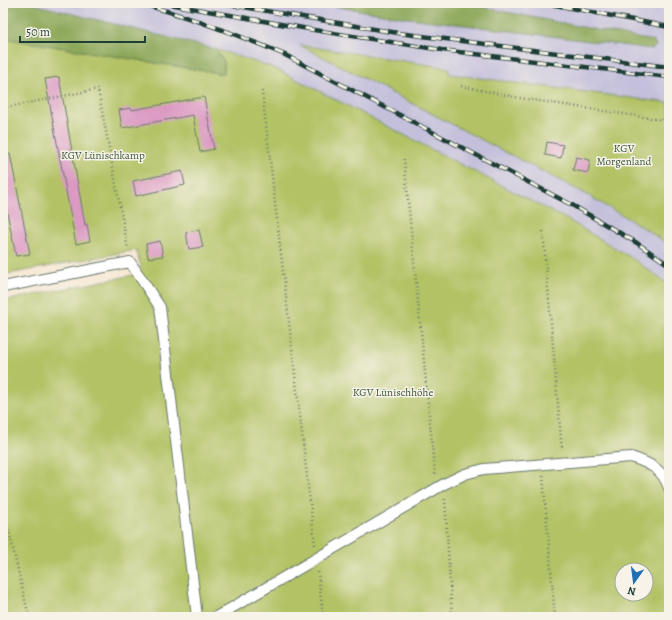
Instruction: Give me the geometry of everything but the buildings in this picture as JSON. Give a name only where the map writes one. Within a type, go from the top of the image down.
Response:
[{"type":"lane","points":[[3,287],[130,262],[160,307],[197,617]]},
{"type":"lane","points":[[216,617],[440,487],[465,474],[484,468],[631,457],[648,462],[658,470],[666,478],[669,488]]},
{"type":"path","points":[[461,86],[520,98],[669,122]]},
{"type":"path","points":[[3,108],[98,89],[130,262]]},
{"type":"path","points":[[262,91],[323,617]]},
{"type":"path","points":[[404,159],[440,487],[452,617]]},
{"type":"path","points":[[543,231],[563,463]]},
{"type":"path","points":[[542,464],[555,617]]},
{"type":"path","points":[[3,506],[29,617]]},
{"type":"shaded area","points":[[29,3],[315,3],[401,17],[657,45],[652,41],[461,3],[634,3],[669,10],[669,103],[449,74],[449,68],[302,45],[582,192],[644,228],[669,245],[669,285],[632,258],[274,68],[215,49]]},
{"type":"green space","points":[[3,3],[29,3],[215,49],[224,61],[224,74],[3,38]]},
{"type":"green space","points":[[315,3],[461,3],[653,41],[657,45],[652,49],[401,17]]},
{"type":"green space","name":"KGV Lünischhöhe","points":[[3,38],[224,74],[224,61],[215,49],[274,68],[568,220],[632,258],[669,285],[669,290],[665,288],[669,371],[669,617],[3,617],[3,301],[133,275],[141,267],[136,250],[3,275]]},
{"type":"green space","name":"KGV Morgenland","points":[[300,45],[449,68],[449,74],[669,103],[669,245],[644,228],[582,192]]},
{"type":"railway","points":[[139,3],[213,26],[285,55],[572,205],[637,243],[669,265]]},
{"type":"railway","points":[[163,3],[314,30],[442,50],[669,77]]},
{"type":"railway","points":[[219,3],[398,33],[669,67]]},
{"type":"railway","points":[[545,3],[669,27]]},
{"type":"park label","name":"KGV Lünischkamp","points":[[103,155]]}]
